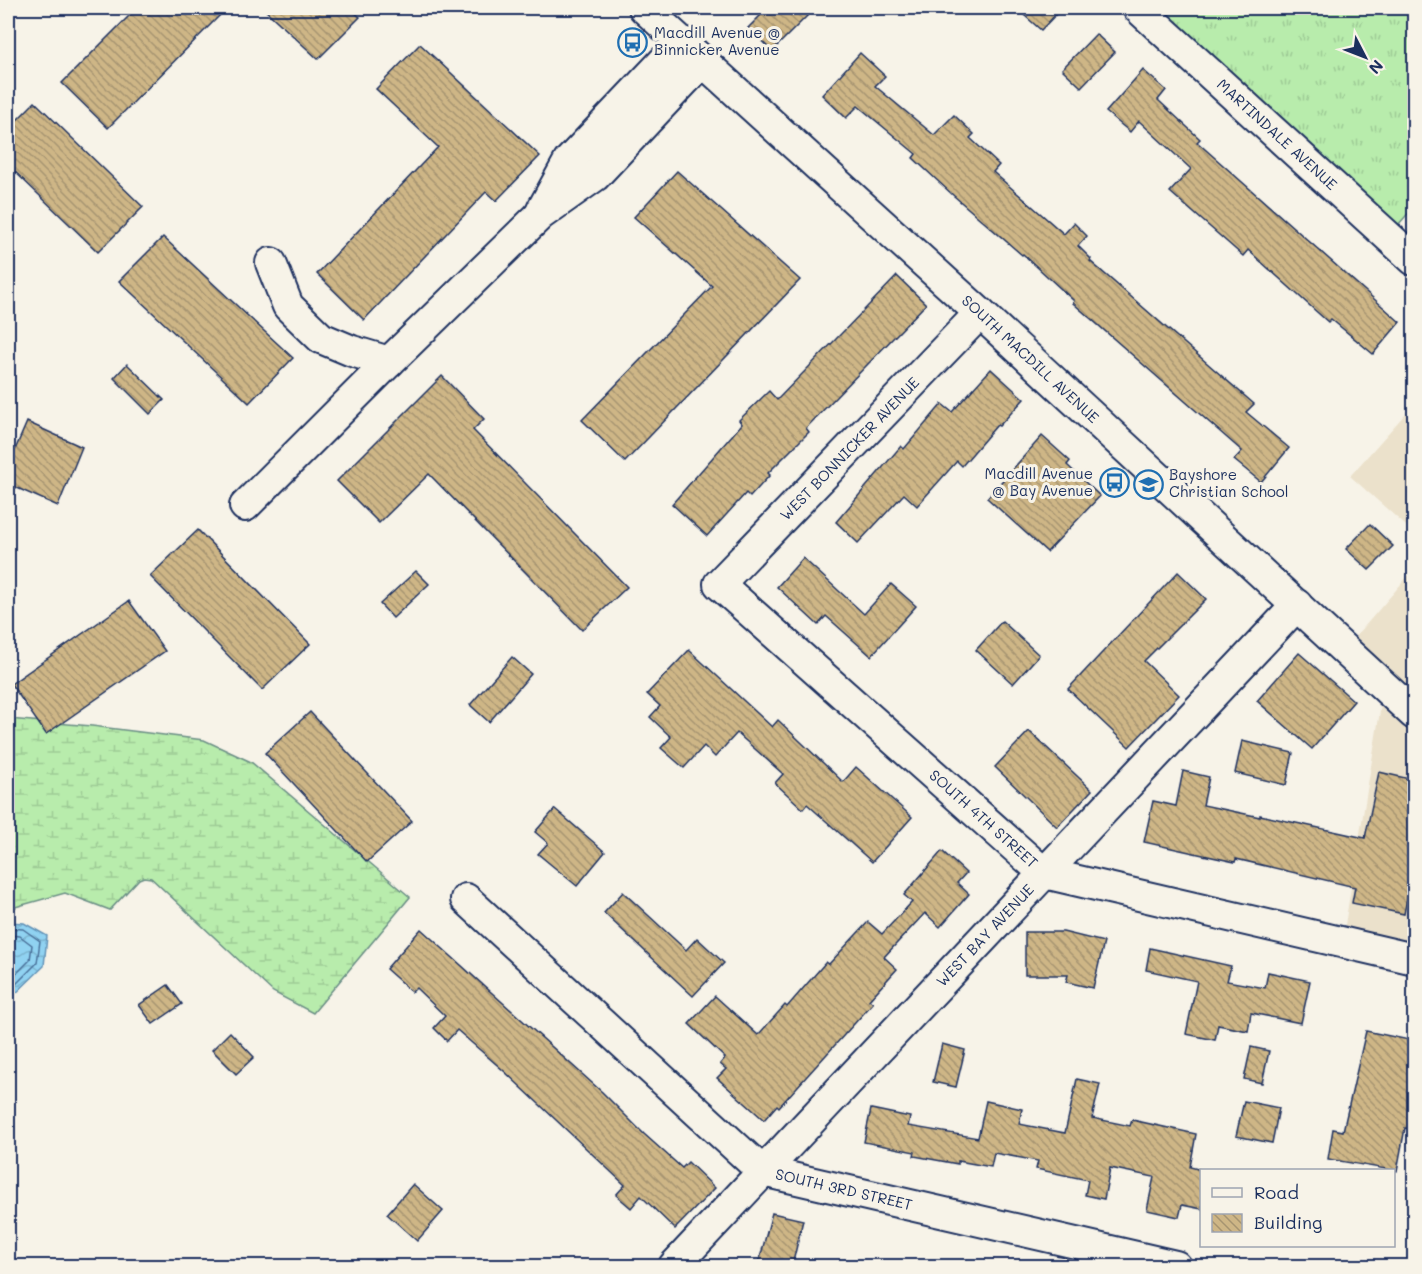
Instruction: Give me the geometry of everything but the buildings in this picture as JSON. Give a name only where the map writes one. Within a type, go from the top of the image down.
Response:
[{"type":"street","name":"SOUTH MACDILL AVENUE","points":[[644,8],[980,313],[1414,714]]},
{"type":"street","name":"MARTINDALE AVENUE","points":[[1138,8],[1414,260]]},
{"type":"street","points":[[245,506],[540,215],[595,177],[692,51]]},
{"type":"street","points":[[271,263],[288,306],[321,338],[352,351],[389,362]]},
{"type":"street","name":"WEST BONNICKER AVENUE","points":[[719,584],[980,313]]},
{"type":"street","name":"SOUTH 4TH STREET","points":[[719,584],[1044,873],[1414,959]]},
{"type":"street","name":"WEST BAY AVENUE","points":[[674,1266],[1297,605]]},
{"type":"street","name":"SOUTH 3RD STREET","points":[[466,899],[762,1171],[1176,1266]]},
{"type":"shaded area","points":[[1414,404],[1414,533],[1350,476]]},
{"type":"shaded area","points":[[1414,569],[1414,699],[1352,641]]},
{"type":"shaded area","points":[[1382,699],[1414,729],[1414,947],[1344,931]]},
{"type":"green space","points":[[1156,8],[1414,8],[1414,207],[1397,226]]},
{"type":"green space","points":[[8,719],[92,726],[204,740],[251,762],[410,897],[313,1013],[273,992],[151,878],[139,879],[110,910],[65,893],[8,909]]},
{"type":"water","points":[[8,922],[24,923],[47,936],[44,966],[8,1001]]},
{"type":"place","name":"Macdill Avenue @ Binnicker Avenue","points":[[633,42]]},
{"type":"place","name":"Macdill Avenue @ Bay Avenue","points":[[1114,483]]},
{"type":"place","name":"Bayshore Christian School","points":[[1148,484]]}]
